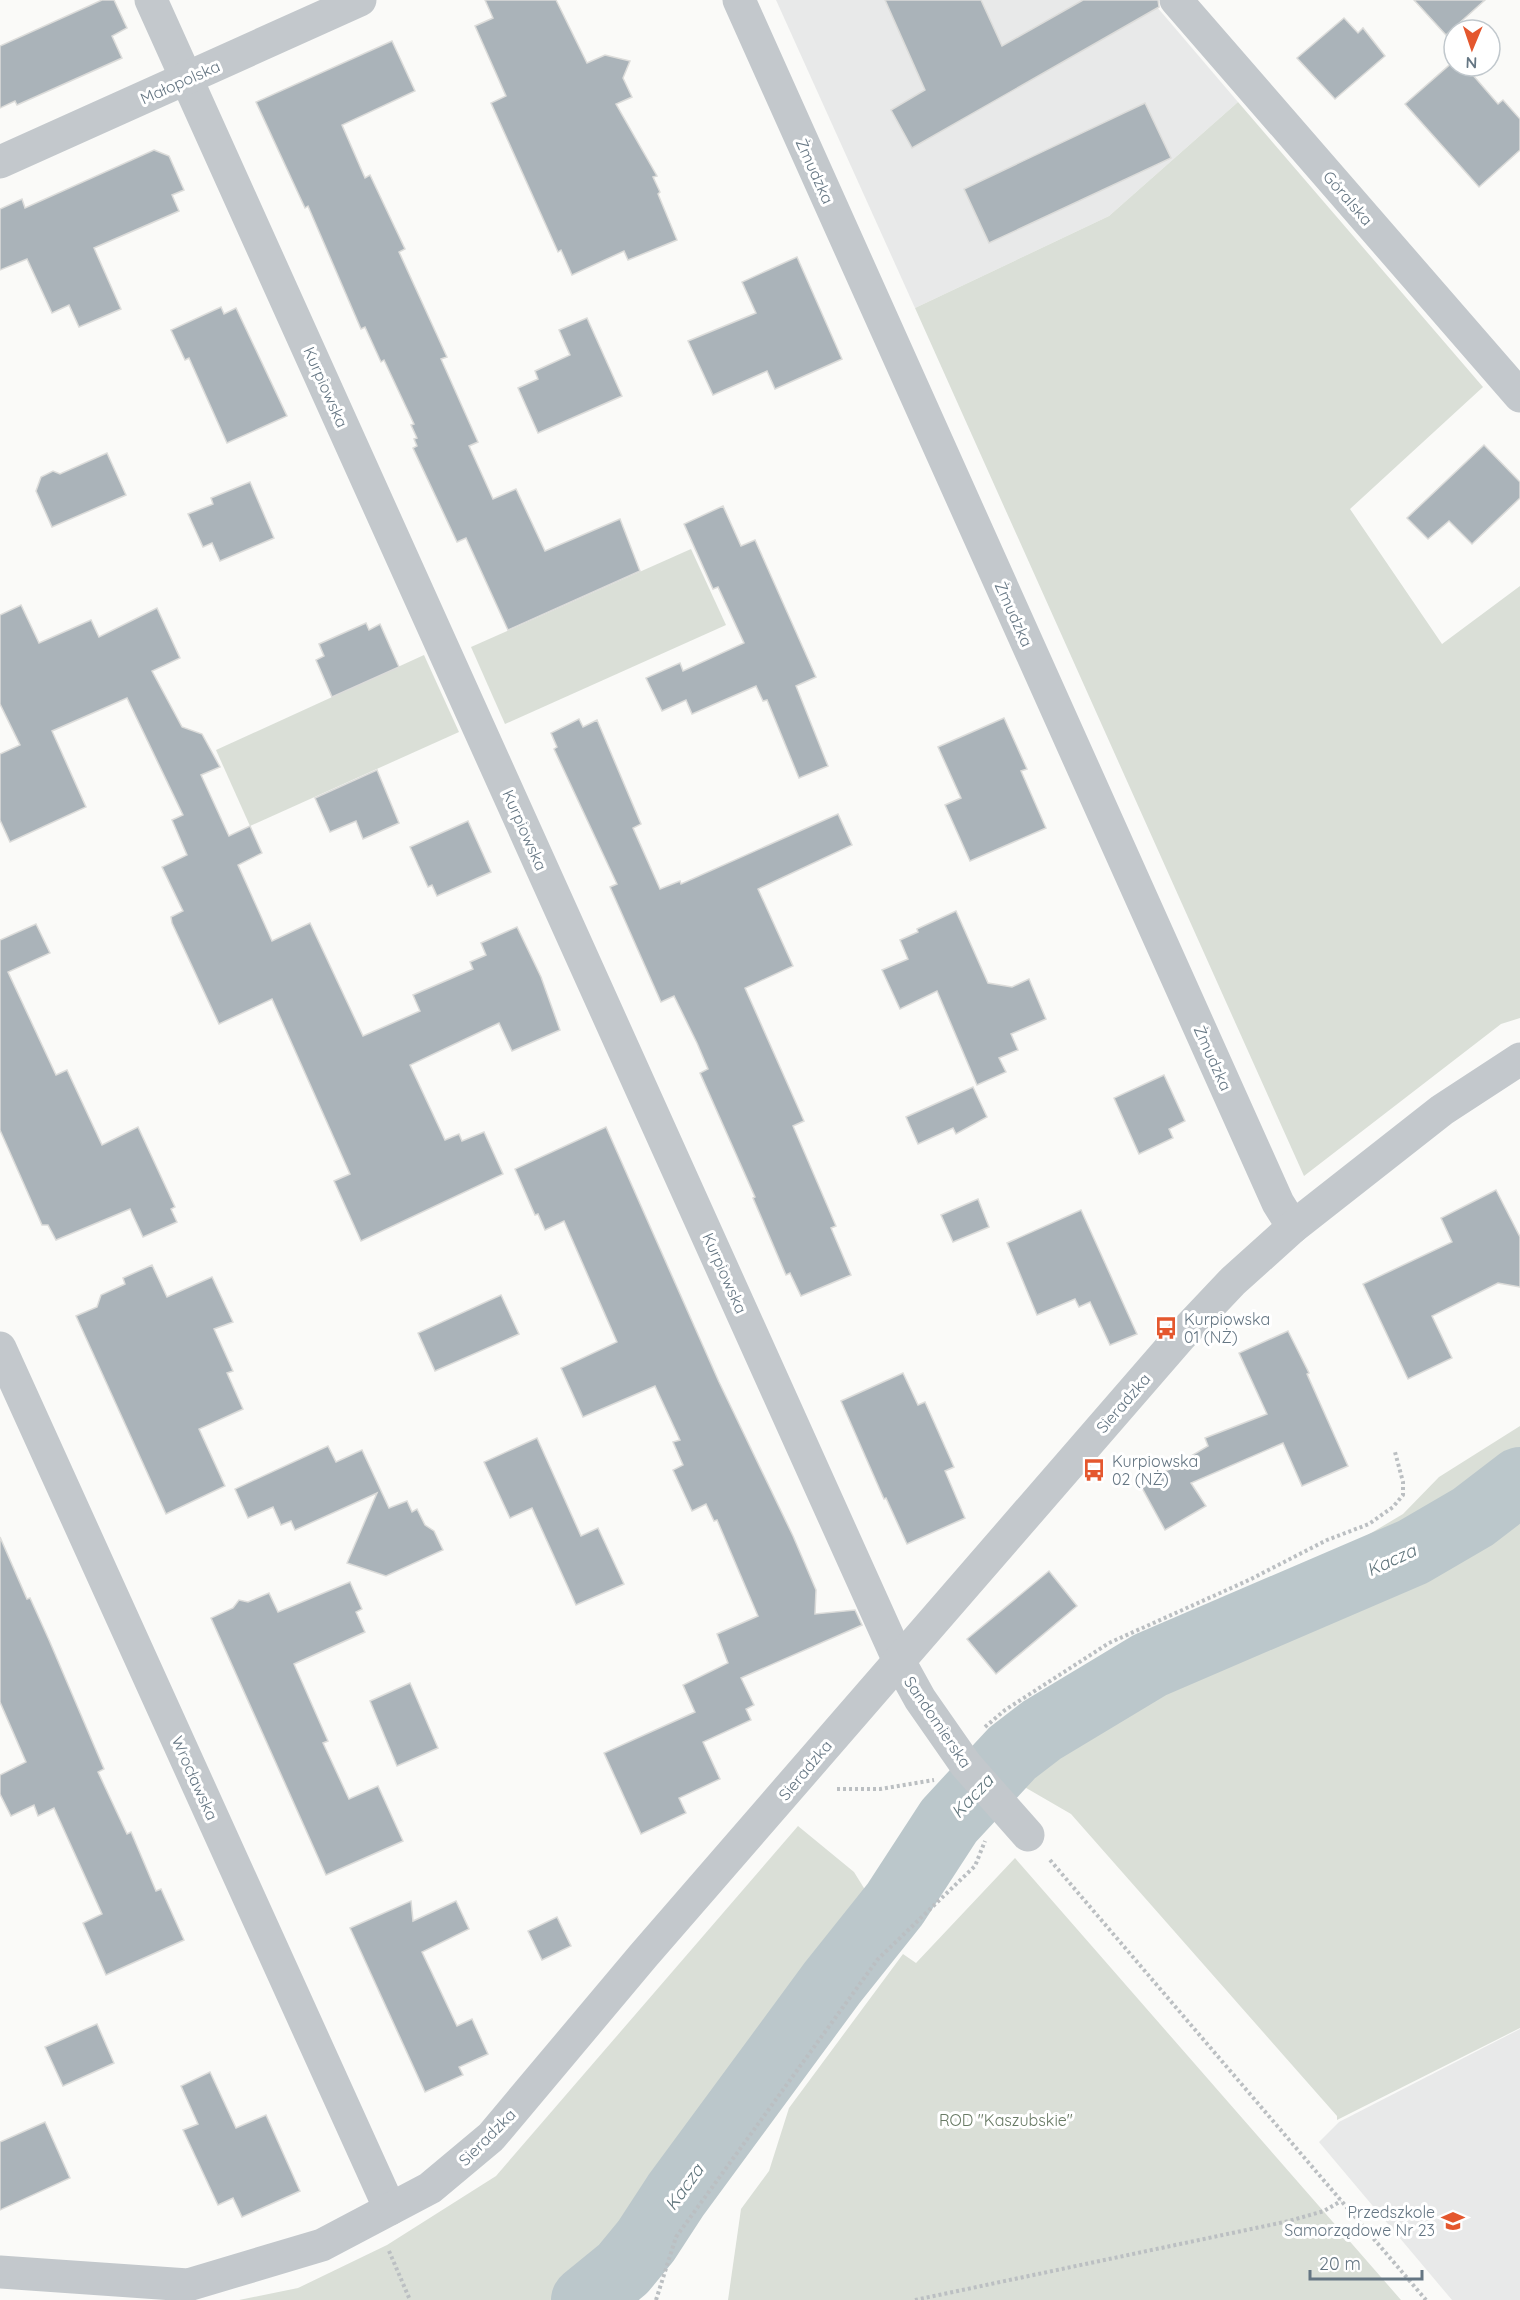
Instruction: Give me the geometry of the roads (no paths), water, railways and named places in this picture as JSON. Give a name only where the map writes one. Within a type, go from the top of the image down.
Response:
[{"type":"street","name":"Kurpiowska","points":[[151,0],[899,1661]]},
{"type":"street","name":"Małopolska","points":[[0,162],[360,0]]},
{"type":"street","name":"Żmudzka","points":[[739,0],[1278,1203],[1293,1227]]},
{"type":"street","name":"Góralska","points":[[1176,0],[1520,396]]},
{"type":"street","name":"Sieradzka","points":[[0,2272],[188,2285],[321,2246],[430,2188],[491,2137],[643,1956],[1180,1337],[1233,1281],[1293,1227],[1442,1110],[1520,1059]]},
{"type":"street","name":"Wrocławska","points":[[0,1347],[390,2209]]},
{"type":"street","name":"Sandomierska","points":[[899,1661],[920,1699],[961,1758],[1028,1835]]},
{"type":"waterway","name":"Kacza","points":[[585,2300],[623,2269],[646,2241],[676,2195],[832,1983],[895,1904],[949,1821],[1012,1753],[1042,1730],[1150,1665],[1413,1552],[1473,1517],[1520,1481]]},
{"type":"place","name":"Kurpiowska 01 (NŻ)","points":[[1166,1328]]},
{"type":"place","name":"Kurpiowska 02 (NŻ)","points":[[1094,1470]]},
{"type":"place","name":"Przedszkole Samorządowe Nr 23","points":[[1453,2221]]},
{"type":"park label","name":"ROD \"Kaszubskie\"","points":[[1006,2120]]}]
